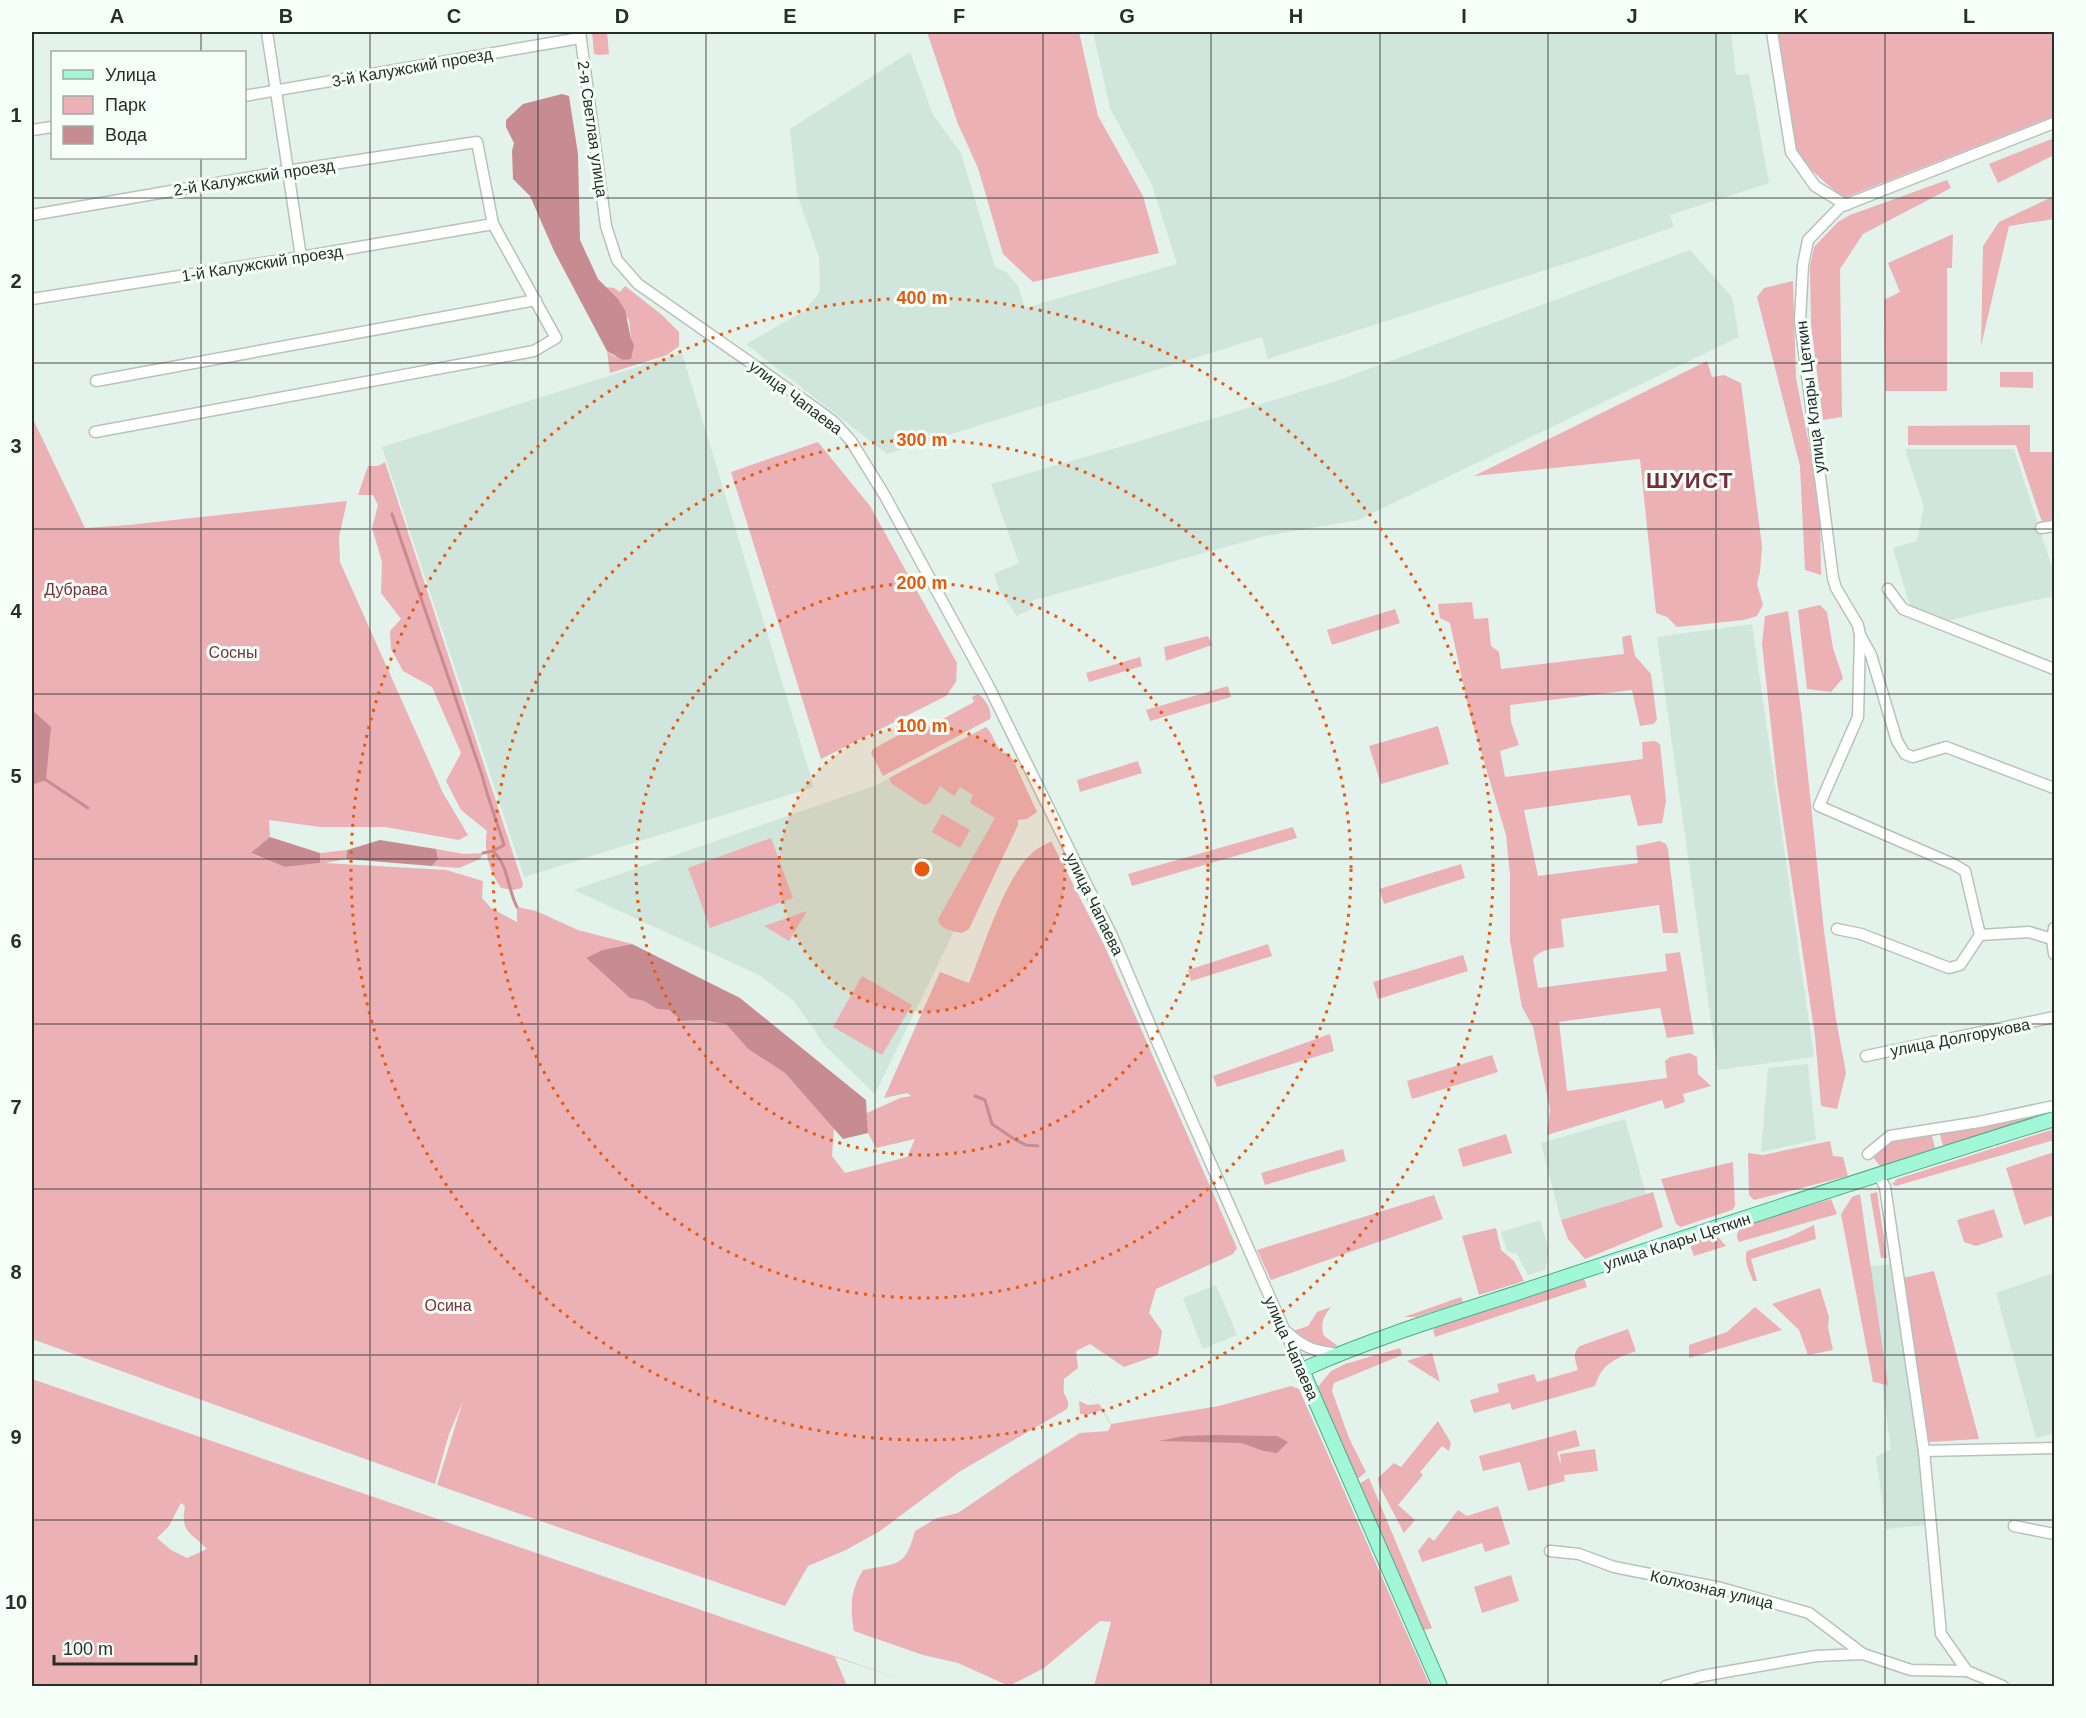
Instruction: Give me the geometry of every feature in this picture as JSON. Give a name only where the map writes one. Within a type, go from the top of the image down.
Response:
[{"type":"main road","name":"улица Клары Цеткин","points":[[1302,1370],[1427,1321],[1878,1174],[2055,1119]]},
{"type":"main road","name":"улица Чапаева","points":[[1302,1370],[1440,1686]]},
{"type":"street","points":[[267,32],[301,257]]},
{"type":"street","points":[[1772,32],[1791,152],[1815,186],[1845,205]]},
{"type":"street","name":"3-й Калужский проезд","points":[[246,96],[580,35]]},
{"type":"street","name":"2-я Светлая улица","points":[[580,35],[606,226]]},
{"type":"street","name":"улица Клары Цеткин","points":[[1860,635],[1858,625],[1833,578],[1800,321],[1803,265],[1808,240],[1840,207],[2055,123]]},
{"type":"street","points":[[32,130],[51,127]]},
{"type":"street","name":"2-й Калужский проезд","points":[[32,215],[287,171],[477,142],[493,224]]},
{"type":"street","points":[[95,432],[534,351],[556,339],[493,224]]},
{"type":"street","name":"1-й Калужский проезд","points":[[32,299],[493,224]]},
{"type":"street","name":"улица Чапаева","points":[[606,226],[617,260],[638,284],[835,423],[851,441],[868,468],[988,685],[1113,938],[1302,1370]]},
{"type":"street","points":[[96,381],[536,300]]},
{"type":"street","points":[[2041,528],[2055,525]]},
{"type":"street","points":[[1888,589],[1903,609],[2055,669]]},
{"type":"street","points":[[1860,635],[1871,655],[1897,741],[1905,754],[1914,757],[1946,747],[2055,788]]},
{"type":"street","points":[[1837,929],[1861,934],[1949,968],[1960,964],[1980,935],[1965,871],[1819,806],[1858,717],[1860,635]]},
{"type":"street","points":[[1980,935],[2029,932],[2053,934],[2055,954]]},
{"type":"street","name":"улица Долгорукова","points":[[1866,1056],[2055,1017]]},
{"type":"street","points":[[1868,1154],[1890,1136],[1979,1122],[2055,1106]]},
{"type":"street","points":[[1878,1174],[1885,1187],[1924,1451],[1941,1634],[1967,1671]]},
{"type":"street","points":[[1283,1328],[1297,1342],[1309,1349],[1338,1354]]},
{"type":"street","points":[[1924,1451],[2055,1448]]},
{"type":"street","points":[[2014,1526],[2055,1534]]},
{"type":"street","name":"Колхозная улица","points":[[1550,1551],[1579,1554],[1614,1567],[1721,1588],[1809,1613],[1863,1654]]},
{"type":"street","points":[[1666,1686],[1702,1676],[1816,1656],[1863,1654],[1911,1670],[1967,1671],[2003,1686]]},
{"type":"shaded area","points":[[1093,32],[1731,32],[1736,75],[1749,74],[1769,183],[1670,215],[1674,227],[1268,359],[1262,337],[887,454],[746,344],[804,311],[820,292],[819,257],[797,194],[790,129],[910,52],[933,115],[961,153],[995,267],[1006,272],[1018,286],[1025,308],[1177,264],[1152,185],[1110,108]]},
{"type":"shaded area","points":[[1690,250],[1732,297],[1739,337],[1358,520],[1265,536],[1031,601],[1033,608],[1017,616],[999,590],[994,574],[1019,563],[991,484],[1336,381]]},
{"type":"shaded area","points":[[682,353],[814,787],[524,877],[382,447]]},
{"type":"shaded area","points":[[1905,449],[2014,449],[2054,574],[2054,596],[1931,625],[1918,619],[1909,603],[1893,548],[1917,541],[1924,507]]},
{"type":"shaded area","points":[[1752,624],[1814,1057],[1718,1070],[1657,637]]},
{"type":"shaded area","points":[[950,748],[1010,811],[995,847],[875,1094],[826,1047],[794,1001],[759,975],[574,890],[874,786]]},
{"type":"shaded area","points":[[1808,1064],[1816,1140],[1761,1152],[1768,1068]]},
{"type":"shaded area","points":[[1625,1119],[1646,1194],[1561,1220],[1541,1143]]},
{"type":"shaded area","points":[[1540,1220],[1549,1250],[1545,1270],[1528,1275],[1517,1254],[1507,1251],[1501,1232]]},
{"type":"shaded area","points":[[1893,1264],[1919,1447],[1926,1525],[1886,1529],[1876,1457],[1891,1449],[1882,1384],[1860,1267]]},
{"type":"shaded area","points":[[2054,1273],[2054,1433],[2036,1438],[1996,1293]]},
{"type":"shaded area","points":[[1216,1285],[1237,1335],[1203,1349],[1183,1298]]},
{"type":"green space","points":[[592,32],[607,32],[609,54],[594,54]]},
{"type":"green space","points":[[927,32],[1079,32],[1098,116],[1143,196],[1159,253],[1033,282],[1003,254],[978,168],[958,124]]},
{"type":"green space","points":[[1772,32],[2054,32],[2054,116],[1844,198],[1807,164],[1791,137]]},
{"type":"green space","points":[[2054,138],[2054,155],[1998,183],[1989,164]]},
{"type":"green space","points":[[1947,180],[1951,188],[1863,234],[1840,269],[1842,417],[1823,420],[1811,324],[1810,266],[1814,247],[1838,222],[1850,215]]},
{"type":"green space","points":[[2054,196],[2054,219],[2009,226],[1981,346],[1983,246],[1999,222]]},
{"type":"green space","points":[[1953,234],[1952,268],[1947,268],[1947,391],[1885,391],[1884,300],[1900,292],[1888,263]]},
{"type":"green space","points":[[1793,281],[1796,378],[1820,501],[1821,575],[1805,570],[1800,466],[1757,297],[1764,288]]},
{"type":"green space","points":[[625,286],[662,315],[679,332],[679,346],[667,355],[610,373],[607,351],[615,357],[631,339],[629,320],[605,287],[614,288],[620,292]]},
{"type":"green space","points":[[1707,361],[1712,377],[1724,375],[1741,383],[1762,546],[1757,584],[1763,605],[1757,616],[1744,620],[1677,627],[1667,617],[1656,613],[1640,459],[1474,476]]},
{"type":"green space","points":[[2000,372],[2033,372],[2033,388],[2000,387]]},
{"type":"green space","points":[[32,417],[85,528],[347,501],[339,537],[340,562],[443,793],[468,835],[459,840],[385,827],[320,827],[269,820],[270,837],[252,854],[285,867],[320,863],[320,853],[347,850],[346,859],[325,863],[446,870],[483,881],[482,898],[491,908],[517,922],[517,907],[536,911],[578,930],[632,944],[602,950],[586,958],[630,998],[644,1001],[657,1009],[669,1010],[682,1021],[701,1020],[726,1024],[748,1049],[785,1073],[834,1128],[832,1156],[845,1173],[907,1157],[915,1139],[876,1148],[868,1133],[867,1113],[900,1098],[911,1096],[907,1093],[884,1098],[940,972],[969,983],[1012,879],[1032,853],[1051,841],[1106,949],[1237,1248],[1233,1254],[1156,1289],[1149,1313],[1162,1331],[1158,1355],[1124,1367],[1090,1344],[1076,1351],[1078,1368],[1064,1379],[1067,1409],[959,1472],[880,1531],[846,1550],[808,1566],[785,1606],[437,1485],[463,1401],[449,1434],[435,1484],[32,1339]]},
{"type":"green space","points":[[2030,425],[2030,452],[2054,452],[2054,521],[2042,522],[2016,445],[1908,445],[1908,426]]},
{"type":"green space","points":[[818,442],[870,506],[957,663],[956,682],[946,696],[821,759],[731,472]]},
{"type":"green space","points":[[385,462],[523,884],[522,888],[513,890],[501,888],[497,882],[487,854],[487,831],[461,810],[446,781],[461,753],[432,687],[403,671],[391,649],[390,631],[401,619],[381,593],[382,562],[372,528],[378,505],[373,495],[358,495],[368,466],[378,466]]},
{"type":"green space","points":[[1472,602],[1474,619],[1488,618],[1491,646],[1499,652],[1501,669],[1624,654],[1622,637],[1631,635],[1635,656],[1651,674],[1657,720],[1653,724],[1640,726],[1632,690],[1510,705],[1511,722],[1519,745],[1500,751],[1505,777],[1643,759],[1642,742],[1655,741],[1660,744],[1666,801],[1662,823],[1638,826],[1630,795],[1524,810],[1538,876],[1638,863],[1636,846],[1660,841],[1666,844],[1678,933],[1663,933],[1659,905],[1561,919],[1564,947],[1543,951],[1533,959],[1538,988],[1667,971],[1665,954],[1680,952],[1694,1034],[1667,1038],[1660,1008],[1559,1022],[1567,1091],[1667,1078],[1665,1061],[1670,1057],[1690,1053],[1697,1057],[1698,1074],[1711,1086],[1683,1094],[1685,1102],[1665,1109],[1662,1100],[1547,1135],[1550,1109],[1533,1027],[1522,1007],[1510,941],[1510,875],[1506,835],[1469,711],[1450,623],[1440,618],[1438,604]]},
{"type":"green space","points":[[1820,605],[1827,612],[1833,648],[1843,678],[1831,692],[1807,689],[1798,610]]},
{"type":"green space","points":[[1395,609],[1400,623],[1332,645],[1327,630]]},
{"type":"green space","points":[[1788,611],[1802,718],[1824,931],[1846,1073],[1837,1109],[1821,1106],[1815,1036],[1777,781],[1762,644],[1765,616]]},
{"type":"green space","points":[[1208,636],[1212,645],[1166,661],[1164,647]]},
{"type":"green space","points":[[1140,657],[1142,666],[1089,682],[1086,673]]},
{"type":"green space","points":[[1228,686],[1231,697],[1150,721],[1146,710]]},
{"type":"green space","points":[[978,694],[988,705],[990,719],[883,776],[871,753],[873,749],[926,720],[930,726],[974,702],[972,697]]},
{"type":"green space","points":[[1438,726],[1449,764],[1381,784],[1369,746]]},
{"type":"green space","points":[[986,727],[1002,753],[1007,753],[1013,760],[1037,812],[1027,819],[1018,820],[1018,825],[969,929],[962,933],[944,928],[938,919],[995,818],[970,803],[973,795],[960,787],[954,796],[940,786],[930,803],[924,805],[891,783],[889,778]]},
{"type":"green space","points":[[1138,761],[1142,773],[1080,792],[1077,780]]},
{"type":"green space","points":[[942,814],[970,830],[960,848],[932,832]]},
{"type":"green space","points":[[1293,827],[1297,838],[1132,886],[1128,874]]},
{"type":"green space","points":[[771,838],[793,898],[710,928],[688,868]]},
{"type":"green space","points":[[436,849],[464,854],[483,853],[480,859],[459,868],[432,866],[438,859]]},
{"type":"green space","points":[[1461,864],[1465,878],[1384,904],[1379,889]]},
{"type":"green space","points":[[807,911],[789,941],[764,926]]},
{"type":"green space","points":[[1268,944],[1272,956],[1191,981],[1188,970]]},
{"type":"green space","points":[[1463,955],[1468,971],[1378,999],[1373,982]]},
{"type":"green space","points":[[862,976],[912,1005],[882,1055],[833,1027]]},
{"type":"green space","points":[[1330,1034],[1334,1051],[1217,1087],[1213,1076]]},
{"type":"green space","points":[[1492,1055],[1498,1072],[1412,1099],[1407,1081]]},
{"type":"green space","points":[[2054,1110],[2054,1115],[1944,1150],[1939,1131]]},
{"type":"green space","points":[[2054,1129],[2054,1140],[1896,1186],[1892,1184],[1897,1179]]},
{"type":"green space","points":[[1931,1132],[1935,1148],[1880,1166],[1873,1157],[1891,1139]]},
{"type":"green space","points":[[1506,1134],[1512,1153],[1463,1167],[1458,1149]]},
{"type":"green space","points":[[1830,1141],[1833,1156],[1843,1157],[1848,1176],[1754,1200],[1749,1195],[1748,1153],[1763,1155]]},
{"type":"green space","points":[[1343,1149],[1346,1161],[1265,1185],[1261,1173]]},
{"type":"green space","points":[[2054,1152],[2054,1215],[2024,1225],[2006,1168]]},
{"type":"green space","points":[[1733,1162],[1735,1206],[1732,1210],[1681,1227],[1676,1224],[1661,1179]]},
{"type":"green space","points":[[1653,1192],[1663,1227],[1585,1259],[1568,1239],[1561,1220]]},
{"type":"green space","points":[[1877,1192],[1887,1258],[1881,1258],[1870,1194]]},
{"type":"green space","points":[[1860,1194],[1888,1385],[1873,1382],[1841,1214],[1852,1197]]},
{"type":"green space","points":[[1434,1195],[1443,1219],[1271,1280],[1257,1250]]},
{"type":"green space","points":[[1831,1199],[1837,1214],[1739,1242],[1738,1233],[1744,1224]]},
{"type":"green space","points":[[1994,1209],[2003,1237],[1976,1246],[1964,1242],[1957,1220]]},
{"type":"green space","points":[[1814,1225],[1816,1239],[1751,1259],[1757,1281],[1753,1281],[1746,1263],[1747,1251],[1789,1237]]},
{"type":"green space","points":[[1496,1228],[1501,1250],[1514,1261],[1524,1281],[1479,1295],[1462,1236]]},
{"type":"green space","points":[[1713,1235],[1726,1246],[1694,1256],[1691,1241]]},
{"type":"green space","points":[[1934,1271],[1979,1439],[1929,1442],[1903,1278]]},
{"type":"green space","points":[[1584,1279],[1587,1287],[1435,1337],[1433,1330],[1436,1327]]},
{"type":"green space","points":[[1820,1288],[1829,1317],[1828,1327],[1833,1350],[1808,1355],[1799,1330],[1772,1304]]},
{"type":"green space","points":[[1461,1297],[1463,1302],[1416,1317],[1404,1317]]},
{"type":"green space","points":[[1331,1307],[1323,1321],[1322,1328],[1324,1336],[1338,1346],[1324,1348],[1313,1346],[1293,1331],[1308,1326],[1317,1312]]},
{"type":"green space","points":[[1755,1307],[1782,1330],[1689,1358],[1689,1345],[1727,1332]]},
{"type":"green space","points":[[1628,1329],[1636,1351],[1610,1363],[1601,1372],[1595,1386],[1512,1410],[1510,1403],[1474,1413],[1470,1400],[1499,1392],[1497,1384],[1534,1374],[1537,1382],[1578,1370],[1575,1355],[1580,1346]]},
{"type":"green space","points":[[1400,1348],[1402,1355],[1334,1383],[1332,1391],[1349,1438],[1366,1472],[1355,1481],[1322,1406],[1317,1388],[1331,1371],[1345,1364]]},
{"type":"green space","points":[[1432,1353],[1440,1382],[1407,1361]]},
{"type":"green space","points":[[1078,1368],[1111,1424],[1219,1406],[1291,1386],[1299,1389],[1430,1686],[1094,1686],[1111,1622],[1100,1621],[1044,1668],[1009,1686],[958,1663],[923,1655],[854,1631],[852,1599],[863,1570],[898,1562],[908,1552],[915,1531],[937,1518],[958,1513],[1080,1433],[1108,1431],[1111,1425],[1102,1410],[1087,1415],[1080,1414],[1079,1401],[1088,1405],[1099,1404]]},
{"type":"green space","points":[[32,1379],[904,1680],[835,1657],[847,1686],[32,1686]],"holes":[[[181,1503],[185,1506],[184,1522],[188,1531],[207,1549],[187,1558],[171,1550],[157,1538],[169,1526]]]},
{"type":"green space","points":[[1438,1421],[1451,1443],[1449,1451],[1442,1446],[1420,1472],[1423,1475],[1398,1505],[1415,1520],[1404,1533],[1379,1485],[1378,1478],[1394,1463],[1401,1467]]},
{"type":"green space","points":[[1576,1430],[1580,1446],[1557,1452],[1561,1465],[1560,1454],[1595,1449],[1598,1471],[1564,1475],[1565,1481],[1528,1491],[1520,1462],[1483,1471],[1479,1456]]},
{"type":"green space","points":[[1369,1478],[1432,1628],[1422,1631],[1357,1485]]},
{"type":"green space","points":[[1498,1506],[1510,1544],[1485,1552],[1482,1543],[1422,1562],[1418,1551],[1429,1537],[1434,1541],[1458,1510],[1467,1516]]},
{"type":"green space","points":[[1511,1575],[1519,1601],[1482,1613],[1474,1587]]},
{"type":"water","points":[[562,94],[569,96],[578,154],[580,240],[598,279],[618,299],[625,310],[634,345],[631,359],[623,360],[607,351],[554,251],[530,196],[513,179],[514,143],[506,127],[506,120],[523,104]]},
{"type":"water","points":[[32,710],[51,727],[46,780],[32,785]]},
{"type":"water","points":[[270,837],[320,853],[320,863],[285,867],[251,853]]},
{"type":"water","points":[[380,840],[436,849],[438,859],[432,866],[346,859],[347,850]]},
{"type":"water","points":[[632,944],[740,998],[866,1100],[868,1133],[843,1139],[785,1073],[748,1049],[726,1024],[701,1020],[682,1021],[669,1010],[657,1009],[644,1001],[630,998],[586,958],[602,950]]},
{"type":"water","points":[[1183,1436],[1277,1436],[1288,1442],[1277,1453],[1241,1443],[1159,1441]]},
{"type":"waterway","points":[[392,514],[504,845],[493,851]]},
{"type":"waterway","points":[[46,780],[88,808]]},
{"type":"waterway","points":[[483,853],[493,851],[502,863],[517,907]]},
{"type":"waterway","points":[[975,1096],[985,1100],[992,1124],[1026,1145],[1038,1146]]},
{"type":"district","name":"ШУИСТ","points":[[1690,480]]},
{"type":"park label","name":"Дубрава","points":[[76,589]]},
{"type":"park label","name":"Сосны","points":[[233,652]]},
{"type":"park label","name":"Осина","points":[[448,1305]]}]
